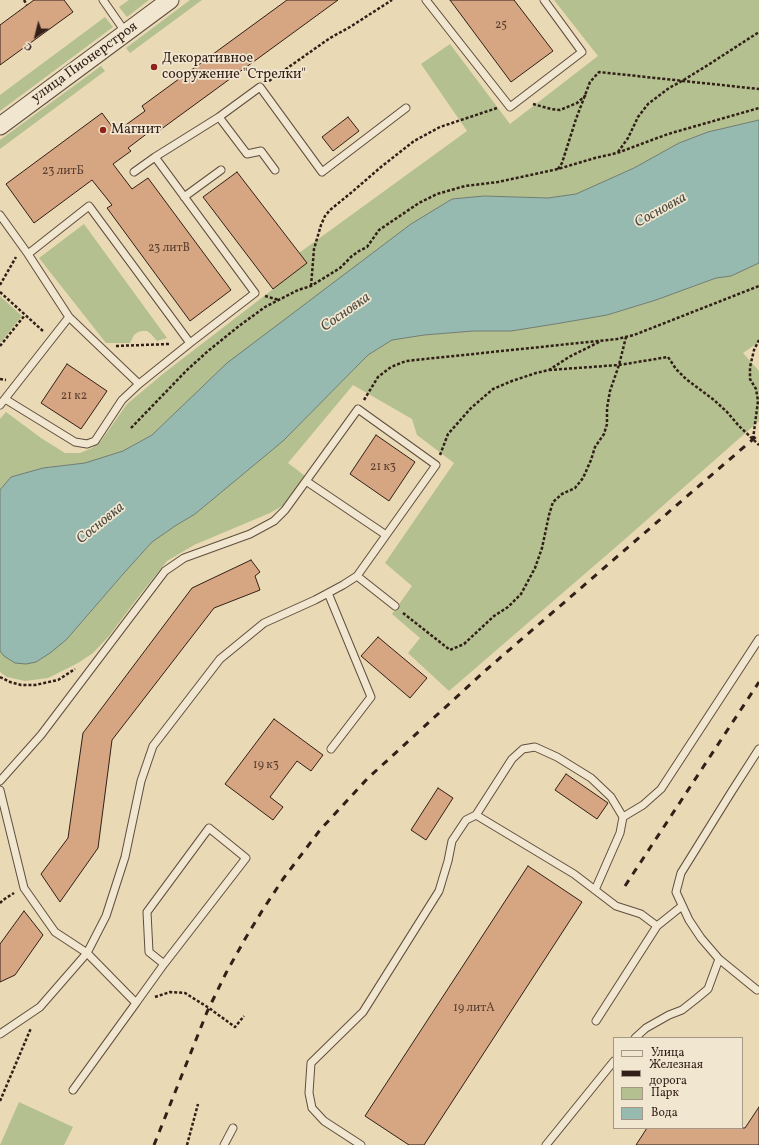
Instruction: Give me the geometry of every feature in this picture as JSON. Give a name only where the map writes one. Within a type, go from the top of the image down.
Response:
[{"type":"street","name":"улица Пионерстроя","points":[[0,126],[170,0]]},
{"type":"lane","points":[[103,0],[126,33]]},
{"type":"lane","points":[[426,0],[510,107],[582,52],[544,0]]},
{"type":"lane","points":[[134,172],[219,117],[260,87],[322,172],[406,108]]},
{"type":"lane","points":[[219,117],[247,154],[261,151],[275,170]]},
{"type":"lane","points":[[5,399],[74,442],[87,444],[95,441],[122,400],[139,384],[255,292],[155,158]]},
{"type":"lane","points":[[184,197],[220,170]]},
{"type":"lane","points":[[28,254],[90,206],[190,343]]},
{"type":"lane","points":[[0,215],[28,254],[69,317],[139,384]]},
{"type":"lane","points":[[0,405],[69,317]]},
{"type":"lane","points":[[0,782],[41,735],[165,570],[184,558],[250,534],[274,521],[286,510],[358,409],[436,464],[357,576],[328,593],[264,623],[220,659],[153,746],[141,782],[125,857],[106,916],[87,953],[40,1007],[0,1034]]},
{"type":"lane","points":[[306,481],[386,535]]},
{"type":"lane","points":[[357,576],[395,606]]},
{"type":"lane","points":[[328,593],[371,697],[331,749]]},
{"type":"lane","points":[[623,817],[643,805],[661,789],[759,639]]},
{"type":"lane","points":[[361,1145],[324,1121],[312,1108],[309,1093],[311,1063],[363,1012],[438,891],[448,861],[452,841],[466,820],[476,815],[512,759],[524,749],[535,747],[557,757],[591,778],[611,797],[623,817],[620,833],[595,890]]},
{"type":"lane","points":[[757,990],[718,959],[689,920],[676,892],[681,873],[759,749]]},
{"type":"lane","points":[[0,790],[24,888],[55,932],[87,953],[136,1003]]},
{"type":"lane","points":[[476,815],[574,874],[616,906],[641,914],[657,926]]},
{"type":"lane","points":[[73,1090],[164,964],[246,858],[209,828],[147,912],[150,952],[164,964]]},
{"type":"lane","points":[[596,1021],[657,926],[682,906]]},
{"type":"lane","points":[[637,1037],[646,1028],[669,1015],[682,1010],[708,989],[718,959]]},
{"type":"lane","points":[[546,1145],[613,1061]]},
{"type":"lane","points":[[224,1145],[233,1128]]},
{"type":"path","points":[[24,0],[27,5]]},
{"type":"path","points":[[260,87],[330,38],[392,0]]},
{"type":"path","points":[[617,153],[628,138],[638,117],[648,104],[669,88],[759,32]]},
{"type":"path","points":[[558,169],[562,163],[590,82],[599,72],[759,89]]},
{"type":"path","points":[[311,286],[314,249],[325,216],[330,210],[381,167],[414,141],[440,127],[498,108],[510,107],[521,103],[560,110],[577,103],[586,96]]},
{"type":"path","points":[[130,428],[187,370],[239,326],[265,307],[298,290],[311,286],[340,268],[352,256],[367,247],[379,230],[419,203],[437,194],[465,186],[498,182],[558,169],[617,153],[668,134],[759,108]]},
{"type":"path","points":[[0,285],[22,246]]},
{"type":"path","points":[[358,409],[378,377],[391,367],[406,361],[617,339],[641,332],[759,286]]},
{"type":"path","points":[[0,292],[52,339]]},
{"type":"path","points":[[0,346],[25,315]]},
{"type":"path","points":[[395,606],[450,650],[464,644],[494,616],[508,607],[521,594],[535,568],[542,548],[553,502],[562,494],[575,488],[583,478],[595,447],[604,434],[607,424],[607,408],[610,391],[619,365],[626,337]]},
{"type":"path","points":[[549,370],[569,357],[603,340]]},
{"type":"path","points":[[753,439],[758,401],[756,389],[750,379],[750,367],[754,350],[759,340]]},
{"type":"path","points":[[100,347],[190,343]]},
{"type":"path","points":[[436,464],[448,434],[471,408],[493,389],[518,379],[549,370],[619,365],[668,357],[676,369],[686,379],[714,400],[727,412],[738,426],[759,445]]},
{"type":"path","points":[[0,677],[21,685],[35,685],[58,680],[76,668]]},
{"type":"path","points":[[0,903],[24,888]]},
{"type":"path","points":[[170,992],[185,993],[235,1027],[244,1016]]},
{"type":"path","points":[[0,1101],[40,1007]]},
{"type":"path","points":[[187,1145],[198,1104]]},
{"type":"green space","points":[[129,0],[149,0],[127,17],[119,7]]},
{"type":"green space","points":[[190,0],[202,0],[130,53],[126,48]]},
{"type":"green space","points":[[554,0],[759,0],[759,120],[708,132],[679,143],[634,168],[576,194],[548,198],[484,196],[452,199],[411,224],[228,363],[152,435],[123,451],[85,463],[43,468],[11,477],[0,490],[0,419],[6,412],[41,438],[65,453],[80,453],[92,448],[101,441],[127,404],[164,373],[307,263],[299,253],[467,131],[421,64],[450,44],[510,124],[598,56]]},
{"type":"green space","points":[[105,17],[113,27],[0,111],[0,95]]},
{"type":"green space","points":[[101,66],[105,71],[0,149],[0,140]]},
{"type":"green space","points":[[84,224],[167,338],[157,341],[147,331],[142,331],[134,335],[130,343],[106,343],[39,258]]},
{"type":"green space","points":[[759,263],[759,342],[743,353],[759,371],[759,421],[449,691],[408,653],[420,638],[392,614],[412,586],[385,563],[454,463],[417,435],[412,419],[353,385],[288,463],[305,476],[289,502],[270,513],[194,545],[167,561],[109,636],[93,653],[78,663],[48,678],[25,681],[7,677],[0,672],[0,651],[4,656],[36,662],[66,640],[152,542],[195,514],[283,441],[368,355],[392,340],[424,335],[473,331],[511,331],[607,315],[656,300],[716,278],[731,276]]},
{"type":"green space","points":[[0,296],[22,316],[0,343]]},
{"type":"green space","points":[[19,1102],[73,1127],[64,1145],[0,1145]]},
{"type":"water","name":"Сосновка","points":[[759,120],[759,263],[731,276],[716,278],[656,300],[607,315],[511,331],[473,331],[424,335],[392,340],[368,355],[283,441],[195,514],[152,542],[66,640],[50,653],[36,662],[26,664],[15,663],[4,656],[0,651],[0,490],[11,477],[43,468],[85,463],[123,451],[152,435],[227,363],[411,224],[452,199],[484,196],[548,198],[576,194],[634,168],[679,143],[708,132]]},
{"type":"building","points":[[34,0],[64,0],[73,12],[0,65],[0,25]]},
{"type":"building","points":[[287,0],[338,0],[160,130],[157,126],[128,148],[131,151],[113,164],[132,189],[148,178],[231,290],[190,321],[107,208],[112,205],[92,180],[34,223],[6,184],[102,113],[116,132],[145,111],[142,106]]},
{"type":"building","points":[[450,0],[514,0],[553,51],[511,82]]},
{"type":"building","points":[[348,117],[359,131],[333,151],[322,137]]},
{"type":"building","points":[[237,172],[307,263],[273,289],[203,197]]},
{"type":"building","points":[[67,364],[107,391],[81,429],[41,403]]},
{"type":"building","points":[[376,435],[415,462],[389,501],[350,474]]},
{"type":"building","points":[[251,560],[260,572],[255,576],[260,590],[214,608],[112,740],[98,848],[60,902],[41,874],[68,838],[83,733],[192,588]]},
{"type":"building","points":[[378,637],[427,678],[410,698],[361,656]]},
{"type":"building","points":[[274,719],[323,755],[311,771],[297,761],[270,797],[283,807],[273,820],[225,784]]},
{"type":"building","points":[[566,774],[608,803],[597,819],[555,790]]},
{"type":"building","points":[[438,788],[453,798],[426,840],[411,830]]},
{"type":"building","points":[[528,866],[582,902],[424,1145],[409,1145],[365,1116]]},
{"type":"building","points":[[24,911],[43,935],[15,975],[0,982],[0,944]]},
{"type":"building","points":[[759,1107],[759,1145],[636,1145],[646,1129],[745,1128]]},
{"type":"railway","points":[[154,1145],[207,1012],[226,973],[245,939],[283,879],[320,830],[367,779],[486,670],[759,434]]},
{"type":"railway","points":[[625,886],[759,682]]},
{"type":"place","name":"Декоративное сооружение \"Стрелки\"","points":[[154,67]]},
{"type":"place","name":"Магнит","points":[[103,130]]}]
